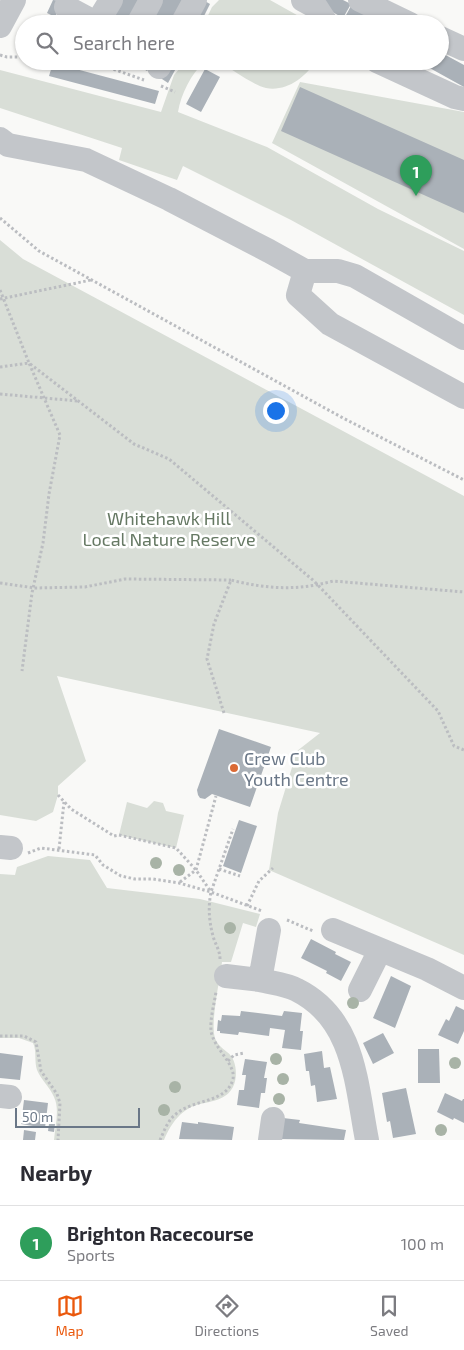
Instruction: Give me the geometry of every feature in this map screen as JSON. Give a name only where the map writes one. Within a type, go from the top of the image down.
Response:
[{"type":"street","points":[[0,26],[14,0]]},
{"type":"street","points":[[103,15],[111,0]]},
{"type":"street","points":[[143,15],[151,0]]},
{"type":"street","points":[[187,15],[195,0]]},
{"type":"street","points":[[360,0],[391,15]]},
{"type":"street","points":[[66,7],[81,15]]},
{"type":"street","points":[[449,42],[464,49]]},
{"type":"street","points":[[396,70],[455,97],[464,99]]},
{"type":"street","points":[[0,139],[8,145],[86,160],[169,199],[305,271],[338,271],[355,276],[464,338]]},
{"type":"street","points":[[305,271],[298,294],[330,324],[464,396]]},
{"type":"street","points":[[260,980],[269,930]]},
{"type":"street","points":[[333,930],[427,969],[464,988]]},
{"type":"street","points":[[360,990],[380,950]]},
{"type":"street","points":[[220,977],[260,980],[289,986],[314,1001],[334,1021],[350,1055],[367,1140]]},
{"type":"path","points":[[0,55],[15,57]]},
{"type":"path","points":[[136,70],[156,74],[175,92]]},
{"type":"path","points":[[0,218],[39,251],[344,418],[464,480]]},
{"type":"path","points":[[2,300],[91,280]]},
{"type":"path","points":[[0,290],[2,300],[60,435],[35,588],[32,593],[22,671]]},
{"type":"path","points":[[0,367],[29,363],[134,444],[169,459],[318,585],[438,712],[454,746],[464,750]]},
{"type":"path","points":[[0,394],[78,401]]},
{"type":"path","points":[[0,583],[35,588],[85,587],[125,579],[231,580],[259,587],[299,588],[333,581],[464,592]]},
{"type":"path","points":[[224,713],[206,659],[214,624],[231,580]]},
{"type":"path","points":[[58,795],[71,809],[114,836],[118,835],[176,848],[196,870],[211,892]]},
{"type":"path","points":[[180,883],[196,870],[216,796]]},
{"type":"path","points":[[59,849],[64,801]]},
{"type":"path","points":[[160,1140],[171,1119],[184,1108],[226,1092],[232,1081],[232,1070],[217,1046],[211,1031],[220,977],[219,952],[213,937],[209,902],[233,829]]},
{"type":"path","points":[[5,848],[11,853],[24,855],[41,848],[95,855],[104,866],[128,878],[180,883],[211,892]]},
{"type":"path","points":[[247,906],[259,881],[272,868]]},
{"type":"path","points":[[219,869],[240,876]]},
{"type":"path","points":[[0,1036],[24,1036],[36,1042],[41,1071],[57,1094],[60,1103],[58,1140]]},
{"type":"path","points":[[228,1061],[234,1055],[244,1053]]},
{"type":"green space","points":[[219,0],[270,0],[297,15],[208,15],[212,7]]},
{"type":"green space","points":[[0,70],[161,112],[174,75],[178,70],[197,70],[187,85],[178,112],[267,147],[378,209],[464,251],[464,315],[291,220],[183,166],[177,180],[119,160],[122,148],[0,108]]},
{"type":"green space","points":[[232,70],[308,70],[301,78],[287,86],[273,89],[255,84]]},
{"type":"green space","points":[[300,82],[464,112],[464,249],[272,143]]},
{"type":"green space","name":"Whitehawk Hill Local Nature Reserve","points":[[0,240],[23,259],[464,496],[464,955],[269,870],[278,813],[297,751],[320,733],[57,676],[86,761],[58,786],[58,795],[53,812],[36,821],[0,815]]},
{"type":"green space","points":[[154,801],[163,803],[166,811],[184,815],[176,848],[119,835],[127,802],[147,808]]},
{"type":"green space","points":[[48,856],[90,860],[107,888],[200,899],[260,914],[256,927],[243,923],[231,962],[222,962],[214,1012],[215,1038],[233,1059],[236,1073],[235,1083],[227,1095],[214,1101],[194,1106],[178,1117],[164,1140],[54,1140],[57,1112],[56,1102],[37,1070],[33,1043],[19,1038],[0,1038],[0,874],[15,875],[17,867]]},
{"type":"building","points":[[53,0],[63,1],[56,15],[47,13]]},
{"type":"building","points":[[116,0],[140,0],[132,15],[112,15]]},
{"type":"building","points":[[158,0],[183,0],[175,15],[150,15]]},
{"type":"building","points":[[203,0],[210,4],[204,15],[194,15]]},
{"type":"building","points":[[325,0],[343,0],[351,4],[345,15],[338,15],[322,6]]},
{"type":"building","points":[[352,4],[372,15],[346,15]]},
{"type":"building","points":[[449,57],[464,65],[464,87],[433,70],[449,70]]},
{"type":"building","points":[[51,70],[80,70],[159,91],[155,104],[49,76]]},
{"type":"building","points":[[162,70],[175,70],[168,83],[159,77]]},
{"type":"building","points":[[204,70],[220,77],[201,112],[186,104]]},
{"type":"building","points":[[300,87],[464,160],[464,213],[281,131]]},
{"type":"building","name":"Crew Club Youth Centre","points":[[219,729],[271,747],[250,807],[212,794],[205,799],[200,798],[198,795],[197,790]]},
{"type":"building","points":[[239,820],[257,826],[241,873],[223,866]]},
{"type":"building","points":[[311,939],[351,962],[341,981],[326,973],[327,971],[301,958]]},
{"type":"building","points":[[391,976],[411,986],[395,1028],[373,1018]]},
{"type":"building","points":[[456,1006],[464,1010],[464,1031],[458,1044],[438,1035],[446,1019],[449,1021]]},
{"type":"building","points":[[241,1011],[282,1016],[284,1011],[302,1013],[300,1031],[303,1031],[301,1050],[282,1048],[285,1030],[270,1028],[269,1036],[239,1032],[238,1035],[217,1031],[218,1020],[221,1021],[222,1015],[240,1016]]},
{"type":"building","points":[[383,1033],[394,1053],[373,1064],[363,1043]]},
{"type":"building","points":[[418,1049],[439,1049],[440,1083],[418,1083]]},
{"type":"building","points":[[322,1051],[324,1068],[330,1067],[337,1099],[317,1102],[315,1085],[311,1086],[309,1071],[306,1071],[304,1054]]},
{"type":"building","points":[[0,1053],[23,1056],[20,1080],[0,1078]]},
{"type":"building","points":[[245,1059],[267,1062],[264,1078],[267,1078],[265,1093],[261,1093],[259,1108],[237,1105],[239,1090],[244,1090],[246,1075],[242,1075]]},
{"type":"building","points":[[406,1088],[416,1134],[393,1138],[390,1121],[387,1122],[382,1093]]},
{"type":"building","points":[[445,1093],[462,1101],[464,1099],[464,1123],[437,1112]]},
{"type":"building","points":[[24,1100],[48,1103],[45,1128],[21,1124]]},
{"type":"building","points":[[283,1118],[300,1120],[299,1123],[346,1130],[344,1140],[280,1139]]},
{"type":"building","points":[[182,1122],[198,1124],[198,1122],[234,1127],[232,1140],[179,1139]]},
{"type":"building","points":[[49,1124],[55,1124],[54,1132],[48,1131]]},
{"type":"building","points":[[24,1130],[36,1132],[35,1140],[23,1140]]},
{"type":"place","name":"Brighton Racecourse","points":[[416,196]]},
{"type":"place","name":"Crew Club Youth Centre","points":[[234,768]]}]
